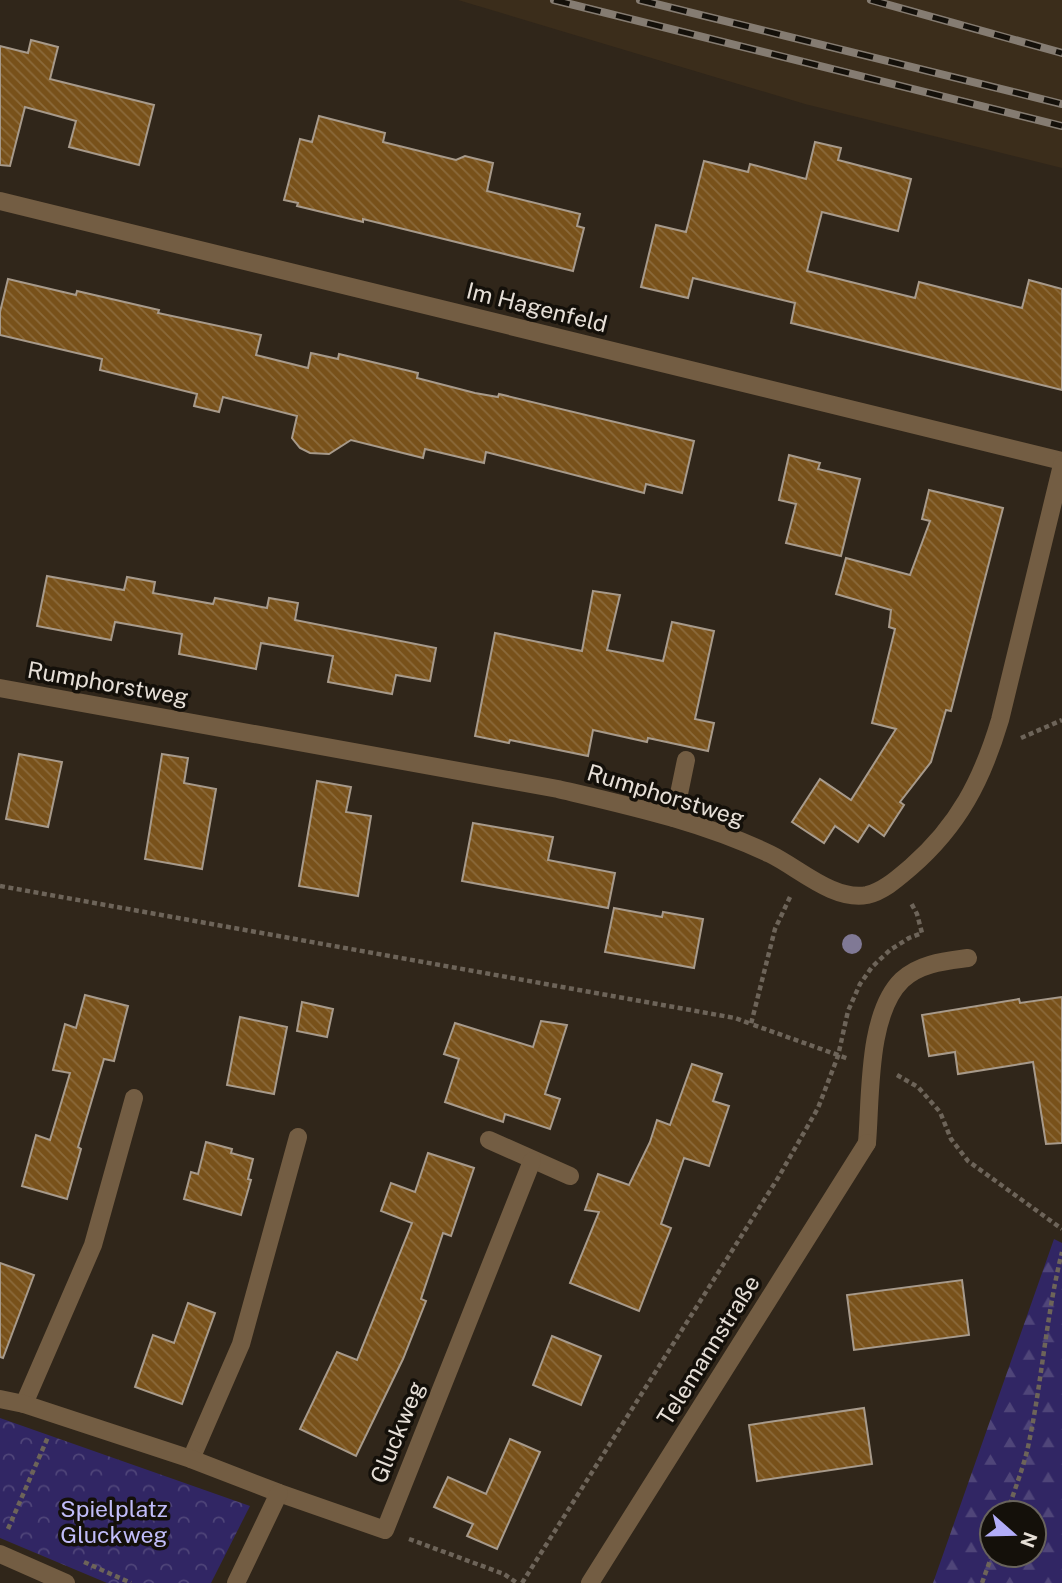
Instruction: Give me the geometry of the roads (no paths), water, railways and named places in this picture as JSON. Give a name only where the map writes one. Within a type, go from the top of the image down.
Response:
[{"type":"street","name":"Im Hagenfeld","points":[[0,201],[1062,463]]},
{"type":"street","name":"Rumphorstweg","points":[[0,688],[558,789],[674,818],[771,855],[832,889],[852,895],[867,895],[885,888],[930,850],[953,824],[976,786],[1000,720],[1062,463]]},
{"type":"street","points":[[674,818],[686,760]]},
{"type":"street","name":"Telemannstraße","points":[[590,1583],[867,1143],[878,1030],[887,1003],[903,980],[931,964],[968,958]]},
{"type":"street","points":[[24,1404],[93,1245],[134,1098]]},
{"type":"street","points":[[191,1459],[241,1344],[298,1137]]},
{"type":"street","points":[[489,1140],[570,1176]]},
{"type":"street","name":"Gluckweg","points":[[279,1493],[385,1530],[532,1161]]},
{"type":"street","points":[[0,1399],[24,1404],[191,1459],[279,1493],[236,1583]]},
{"type":"street","points":[[0,1554],[30,1576],[66,1583]]},
{"type":"railway","points":[[554,0],[1062,126]]},
{"type":"railway","points":[[640,0],[1062,104]]},
{"type":"railway","points":[[871,0],[1062,53]]},
{"type":"park label","name":"Spielplatz Gluckweg","points":[[114,1521]]}]
